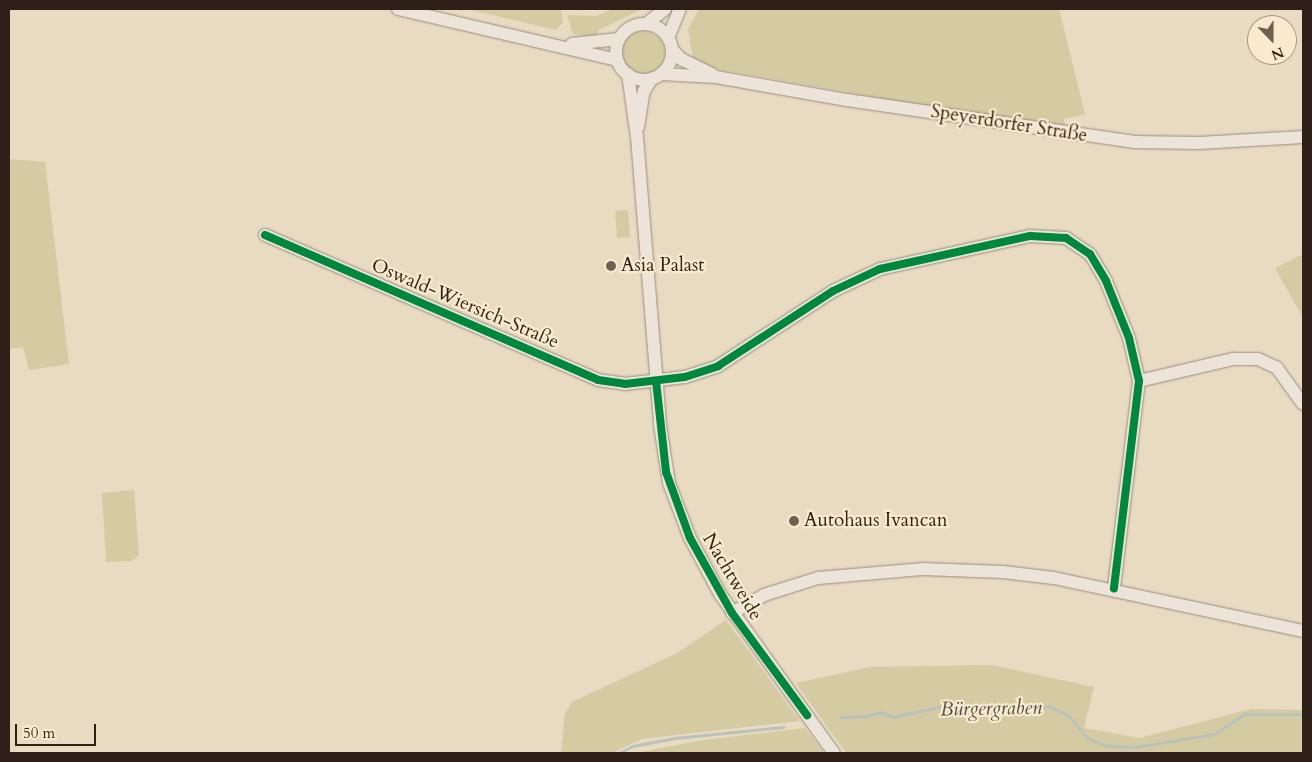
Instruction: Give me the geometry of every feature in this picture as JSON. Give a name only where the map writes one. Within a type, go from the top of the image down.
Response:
[{"type":"street","points":[[398,9],[559,44],[617,60],[628,74],[641,79],[657,76],[668,65],[670,43],[680,9]]},
{"type":"street","points":[[646,24],[665,9]]},
{"type":"street","points":[[617,60],[619,39],[632,26],[646,24],[660,29],[670,43]]},
{"type":"street","points":[[559,44],[619,39]]},
{"type":"street","name":"Speyerdorfer Straße","points":[[670,43],[681,59],[716,77]]},
{"type":"street","name":"Nachtweide","points":[[628,74],[637,137],[656,381],[670,483],[702,564],[732,613],[834,753]]},
{"type":"street","name":"Speyerdorfer Straße","points":[[657,76],[716,77],[1099,138],[1199,143],[1303,137]]},
{"type":"street","name":"Nachtweide","points":[[637,137],[644,91],[657,76]]},
{"type":"street","name":"Oswald-Wiersich-Straße","points":[[265,235],[598,380],[625,384],[685,377],[718,366],[833,291],[880,269],[990,243],[1051,234],[1078,244],[1100,269],[1129,338],[1139,381],[1114,589]]},
{"type":"street","points":[[1139,381],[1233,359],[1258,359],[1277,368],[1303,404]]},
{"type":"street","points":[[732,613],[764,595],[818,578],[879,571],[1003,572],[1114,589],[1303,631]]},
{"type":"shaded area","points":[[467,9],[561,9],[563,23],[556,30]]},
{"type":"shaded area","points":[[613,9],[642,9],[599,30],[595,38],[573,34],[567,15],[596,16]]},
{"type":"shaded area","points":[[699,9],[1059,9],[1085,114],[1064,119],[1065,128],[950,111],[717,69],[693,60],[688,29]]},
{"type":"shaded area","points":[[639,31],[647,31],[659,37],[665,53],[659,69],[647,75],[639,75],[627,69],[621,57],[621,49],[627,37]]},
{"type":"shaded area","points":[[9,159],[45,162],[69,364],[29,370],[23,347],[9,349]]},
{"type":"shaded area","points":[[628,210],[630,237],[617,238],[615,211]]},
{"type":"shaded area","points":[[1303,254],[1303,318],[1275,268]]},
{"type":"shaded area","points":[[134,490],[139,555],[132,561],[106,562],[102,493]]},
{"type":"shaded area","points":[[726,620],[800,721],[642,739],[612,753],[561,753],[565,713],[572,702],[677,653]]},
{"type":"shaded area","points":[[992,665],[1094,687],[1084,728],[1139,738],[1251,709],[1303,710],[1303,753],[846,753],[796,683],[870,667]]},
{"type":"shaded area","points":[[805,728],[824,753],[635,753],[703,740]]},
{"type":"waterway","name":"Bürgergraben","points":[[841,717],[868,716],[880,712],[893,717],[953,704],[1017,712],[1048,706],[1069,716],[1087,738],[1106,746],[1135,747],[1214,734],[1245,714],[1303,714]]},
{"type":"waterway","name":"Bürgergraben","points":[[619,753],[632,746],[675,738],[783,727]]},
{"type":"cycle path","points":[[265,235],[598,380],[625,384],[685,377],[718,366],[833,291],[880,269],[1030,236],[1066,238],[1090,254],[1106,281],[1129,338],[1139,381],[1114,589]]},
{"type":"cycle path","points":[[656,381],[666,472],[690,538],[732,613],[807,715]]},
{"type":"place","name":"Asia Palast","points":[[611,266]]},
{"type":"place","name":"Autohaus Ivancan","points":[[794,521]]}]
